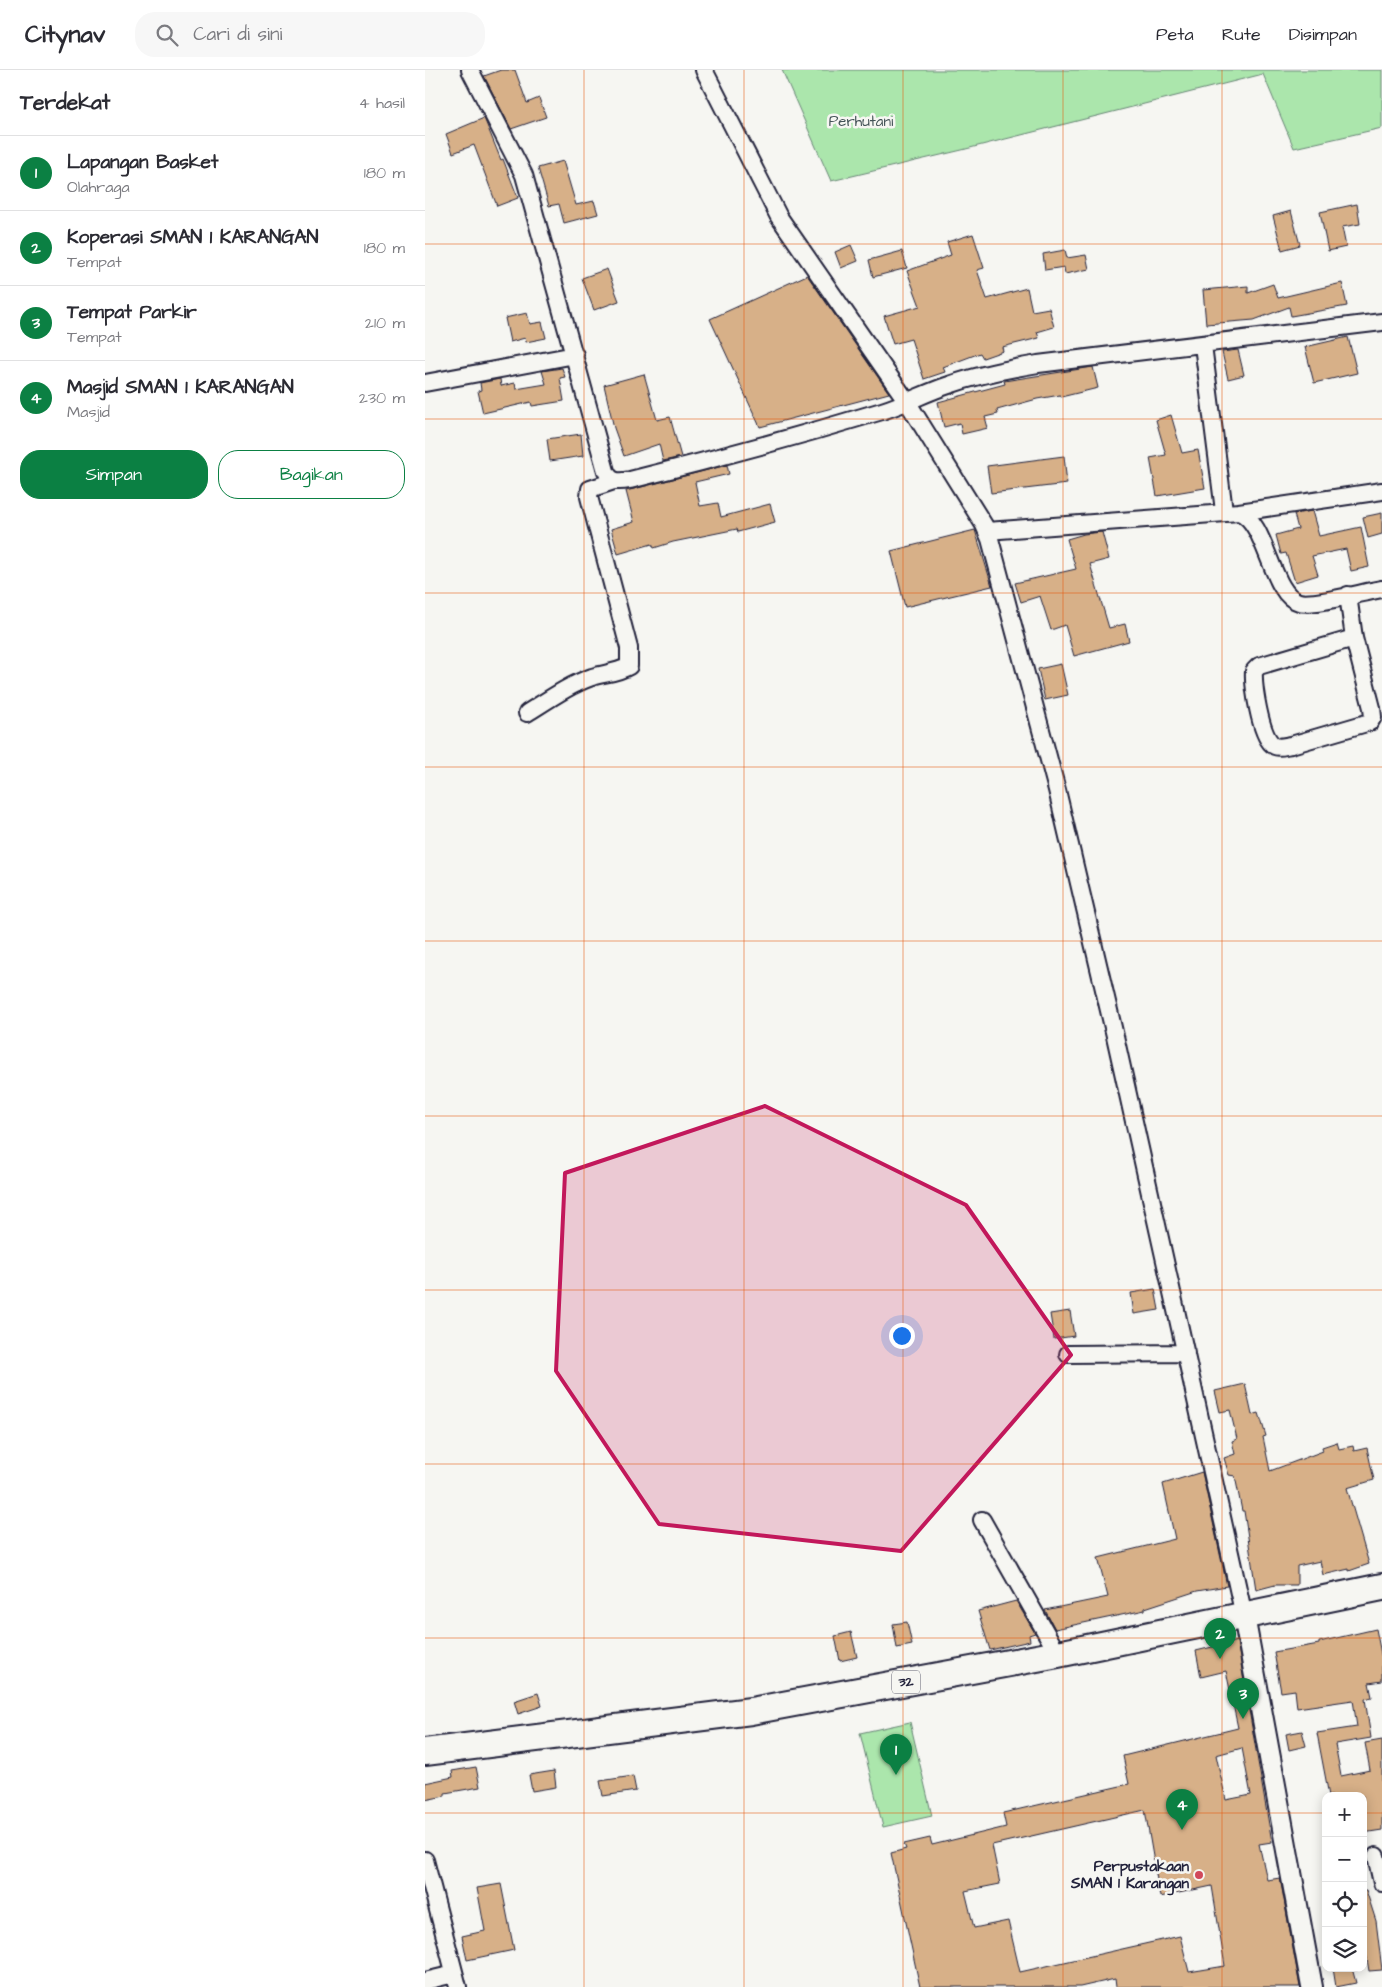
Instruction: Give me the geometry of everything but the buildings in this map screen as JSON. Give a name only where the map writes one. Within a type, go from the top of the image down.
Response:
[{"type":"highway","name":"32","points":[[425,1752],[751,1710],[1058,1654],[1382,1587]]},
{"type":"street","points":[[470,70],[525,175],[609,478],[614,482]]},
{"type":"street","points":[[704,70],[779,217],[909,403],[987,531],[1057,790],[1186,1353],[1244,1616],[1311,1987]]},
{"type":"street","points":[[527,712],[591,677],[622,670],[629,666],[629,648],[589,497],[590,489],[768,445],[909,403],[947,386],[998,371],[1038,364],[1382,322]]},
{"type":"street","points":[[1203,345],[1231,511]]},
{"type":"street","points":[[425,383],[575,354]]},
{"type":"street","points":[[987,531],[1231,511],[1382,491]]},
{"type":"street","points":[[1231,511],[1251,519],[1283,587],[1292,599],[1308,602],[1382,589]]},
{"type":"street","points":[[1347,595],[1354,638],[1373,717],[1370,722],[1291,745],[1278,747],[1271,744],[1265,731],[1255,690],[1255,670],[1259,666],[1354,638]]},
{"type":"street","points":[[1068,1354],[1186,1353]]},
{"type":"street","points":[[983,1520],[1058,1654]]},
{"type":"street","points":[[1377,1856],[1382,1883]]},
{"type":"street","points":[[425,1860],[456,1980],[425,1981]]},
{"type":"highlighted area","points":[[765,1106],[966,1205],[1071,1355],[901,1551],[659,1524],[556,1371],[565,1173]]},
{"type":"green space","name":"Perhutani","points":[[782,70],[1382,70],[1382,128],[1294,148],[1263,74],[831,181]]},
{"type":"green space","points":[[910,1722],[932,1816],[883,1827],[860,1733]]},
{"type":"place","name":"Koperasi SMAN 1 KARANGAN","points":[[1220,1659]]},
{"type":"place","name":"Tempat Parkir","points":[[1243,1719]]},
{"type":"place","name":"Lapangan Basket","points":[[896,1775]]},
{"type":"place","name":"Masjid SMAN 1 KARANGAN","points":[[1182,1830]]},
{"type":"place","name":"Perpustakaan SMAN 1 Karangan","points":[[1199,1875]]}]
